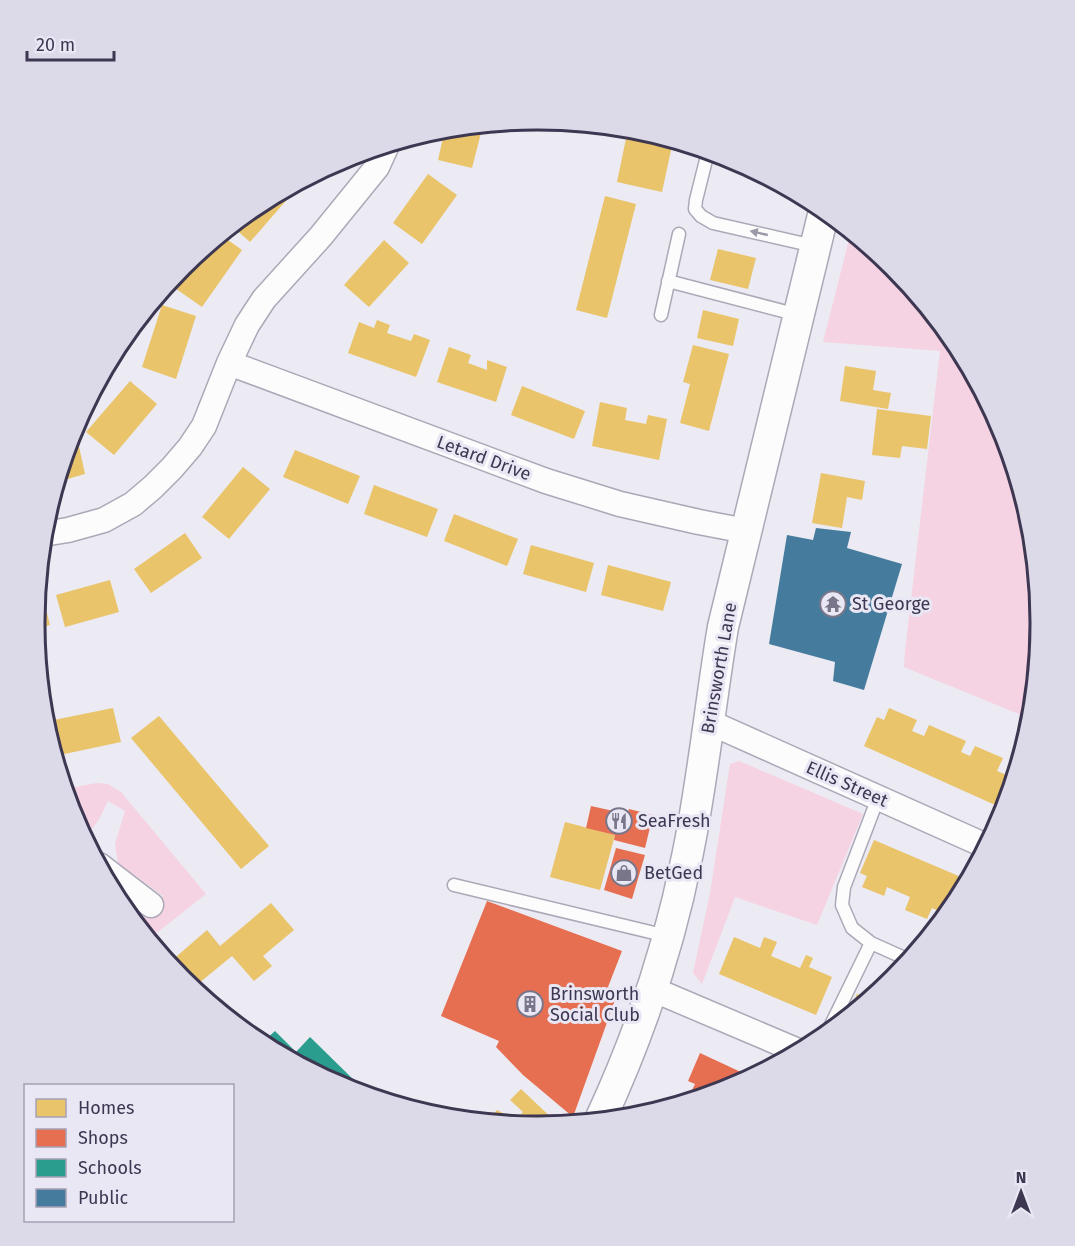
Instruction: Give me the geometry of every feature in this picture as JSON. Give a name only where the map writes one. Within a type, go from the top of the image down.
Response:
[{"type":"street","points":[[53,532],[104,520],[133,504],[172,468],[204,426],[229,363],[247,325],[264,299],[321,236],[377,167],[382,156]]},
{"type":"street","name":"Brinsworth Lane","points":[[604,1111],[636,1036],[668,937],[687,857],[723,627],[822,222]]},
{"type":"street","name":"Letard Drive","points":[[229,363],[546,481],[620,504],[746,531]]},
{"type":"street","name":"Ellis Street","points":[[709,722],[978,843]]},
{"type":"street","points":[[117,878],[151,904]]},
{"type":"street","points":[[652,989],[789,1047]]},
{"type":"lane","points":[[706,161],[695,208],[701,216],[713,223],[816,246]]},
{"type":"lane","points":[[661,315],[680,234]]},
{"type":"lane","points":[[668,281],[798,315]]},
{"type":"lane","points":[[878,798],[844,887],[842,905],[852,928],[871,944],[900,956]]},
{"type":"lane","points":[[454,885],[668,937]]},
{"type":"lane","points":[[835,1015],[871,944]]},
{"type":"shaded area","points":[[849,242],[886,275],[928,323],[947,349],[979,405],[1004,465],[1021,527],[1026,559],[1030,623],[1029,655],[1022,715],[904,667],[940,351],[823,342]]},
{"type":"shaded area","points":[[739,761],[863,814],[817,925],[735,897],[702,984],[693,973],[710,893],[730,764]]},
{"type":"shaded area","points":[[97,783],[108,784],[121,792],[206,894],[156,934],[139,912],[152,916],[163,896],[118,863],[115,844],[125,811],[108,801],[91,830],[73,787]]},
{"type":"building: Homes","points":[[481,134],[472,168],[438,160],[443,140]]},
{"type":"building: Homes","points":[[626,139],[671,149],[662,192],[617,182]]},
{"type":"building: Homes","points":[[428,174],[457,195],[422,244],[393,223]]},
{"type":"building: Homes","points":[[605,196],[636,204],[607,318],[576,310]]},
{"type":"building: Homes","points":[[289,198],[250,242],[238,232]]},
{"type":"building: Homes","points":[[228,240],[242,250],[202,307],[176,289]]},
{"type":"building: Homes","points":[[384,240],[409,263],[369,307],[344,285]]},
{"type":"building: Homes","points":[[718,249],[756,258],[748,289],[710,280]]},
{"type":"building: Homes","points":[[162,305],[196,316],[176,379],[142,367]]},
{"type":"building: Homes","points":[[703,310],[739,319],[733,346],[697,338]]},
{"type":"building: Homes","points":[[377,320],[390,325],[387,333],[411,341],[414,334],[430,340],[416,377],[348,353],[359,322],[374,328]]},
{"type":"building: Homes","points":[[693,345],[729,354],[709,431],[680,423],[690,384],[683,382]]},
{"type":"building: Homes","points":[[449,347],[471,355],[468,363],[487,370],[487,360],[507,367],[496,402],[437,382]]},
{"type":"building: Homes","points":[[845,366],[876,371],[873,390],[891,393],[888,409],[840,401]]},
{"type":"building: Homes","points":[[130,381],[157,404],[114,455],[86,432]]},
{"type":"building: Homes","points":[[522,386],[585,411],[574,439],[511,415]]},
{"type":"building: Homes","points":[[600,402],[627,408],[625,420],[646,424],[648,415],[667,419],[659,460],[592,446]]},
{"type":"building: Homes","points":[[877,409],[931,416],[927,449],[902,446],[900,458],[872,455]]},
{"type":"building: Homes","points":[[79,444],[85,474],[67,479]]},
{"type":"building: Homes","points":[[295,450],[360,476],[348,504],[283,477]]},
{"type":"building: Homes","points":[[243,467],[270,489],[229,539],[202,517]]},
{"type":"building: Homes","points":[[821,473],[865,481],[862,500],[847,497],[842,528],[812,523]]},
{"type":"building: Homes","points":[[374,485],[438,509],[427,537],[364,514]]},
{"type":"building: Homes","points":[[454,514],[518,539],[507,566],[444,541]]},
{"type":"building: Homes","points":[[185,533],[202,558],[151,593],[134,569]]},
{"type":"building: Homes","points":[[531,545],[594,563],[586,592],[523,574]]},
{"type":"building: Homes","points":[[608,565],[671,582],[663,611],[601,595]]},
{"type":"building: Homes","points":[[110,580],[119,612],[65,627],[56,595]]},
{"type":"building: Homes","points":[[46,607],[50,625],[45,626]]},
{"type":"building: Homes","points":[[113,708],[121,742],[63,754],[54,720]]},
{"type":"building: Homes","points":[[889,708],[917,720],[912,731],[924,736],[929,725],[966,741],[961,752],[970,756],[975,746],[1003,758],[997,771],[1006,775],[995,805],[864,746],[877,717],[884,720]]},
{"type":"building: Homes","points":[[159,716],[269,846],[241,869],[131,738]]},
{"type":"building: Homes","points":[[565,822],[615,835],[600,890],[550,877]]},
{"type":"building: Homes","points":[[874,840],[960,876],[937,910],[932,908],[927,919],[905,910],[910,897],[887,887],[884,896],[862,887],[867,876],[860,873]]},
{"type":"building: Homes","points":[[271,903],[294,930],[263,956],[272,966],[254,981],[232,956],[201,982],[176,957],[207,930],[220,946]]},
{"type":"building: Homes","points":[[734,937],[760,948],[764,937],[777,942],[771,956],[800,968],[806,955],[813,958],[809,967],[832,977],[816,1015],[719,974]]},
{"type":"building: Homes","points":[[521,1089],[549,1115],[520,1115],[523,1112],[510,1100]]},
{"type":"building: Shops","points":[[591,806],[627,814],[629,809],[653,815],[645,848],[614,840],[615,835],[586,828]]},
{"type":"building: Shops","name":"BetGed","points":[[616,848],[645,855],[632,899],[604,890]]},
{"type":"building: Shops","name":"Brinsworth Social Club","points":[[487,901],[622,951],[608,987],[618,992],[574,1114],[569,1114],[523,1075],[496,1047],[499,1041],[441,1016]]},
{"type":"building: Shops","points":[[700,1053],[740,1072],[692,1090],[695,1084],[688,1081]]},
{"type":"building: Schools","points":[[275,1031],[296,1052],[310,1037],[354,1080],[291,1050],[270,1036]]},
{"type":"building: Public","name":"St George","points":[[816,528],[851,532],[847,548],[902,564],[864,690],[833,681],[835,662],[769,644],[787,535],[813,540]]},
{"type":"place","name":"St George","points":[[833,604]]},
{"type":"place","name":"SeaFresh","points":[[619,821]]},
{"type":"place","name":"BetGed","points":[[624,873]]},
{"type":"place","name":"Brinsworth Social Club","points":[[530,1004]]}]
